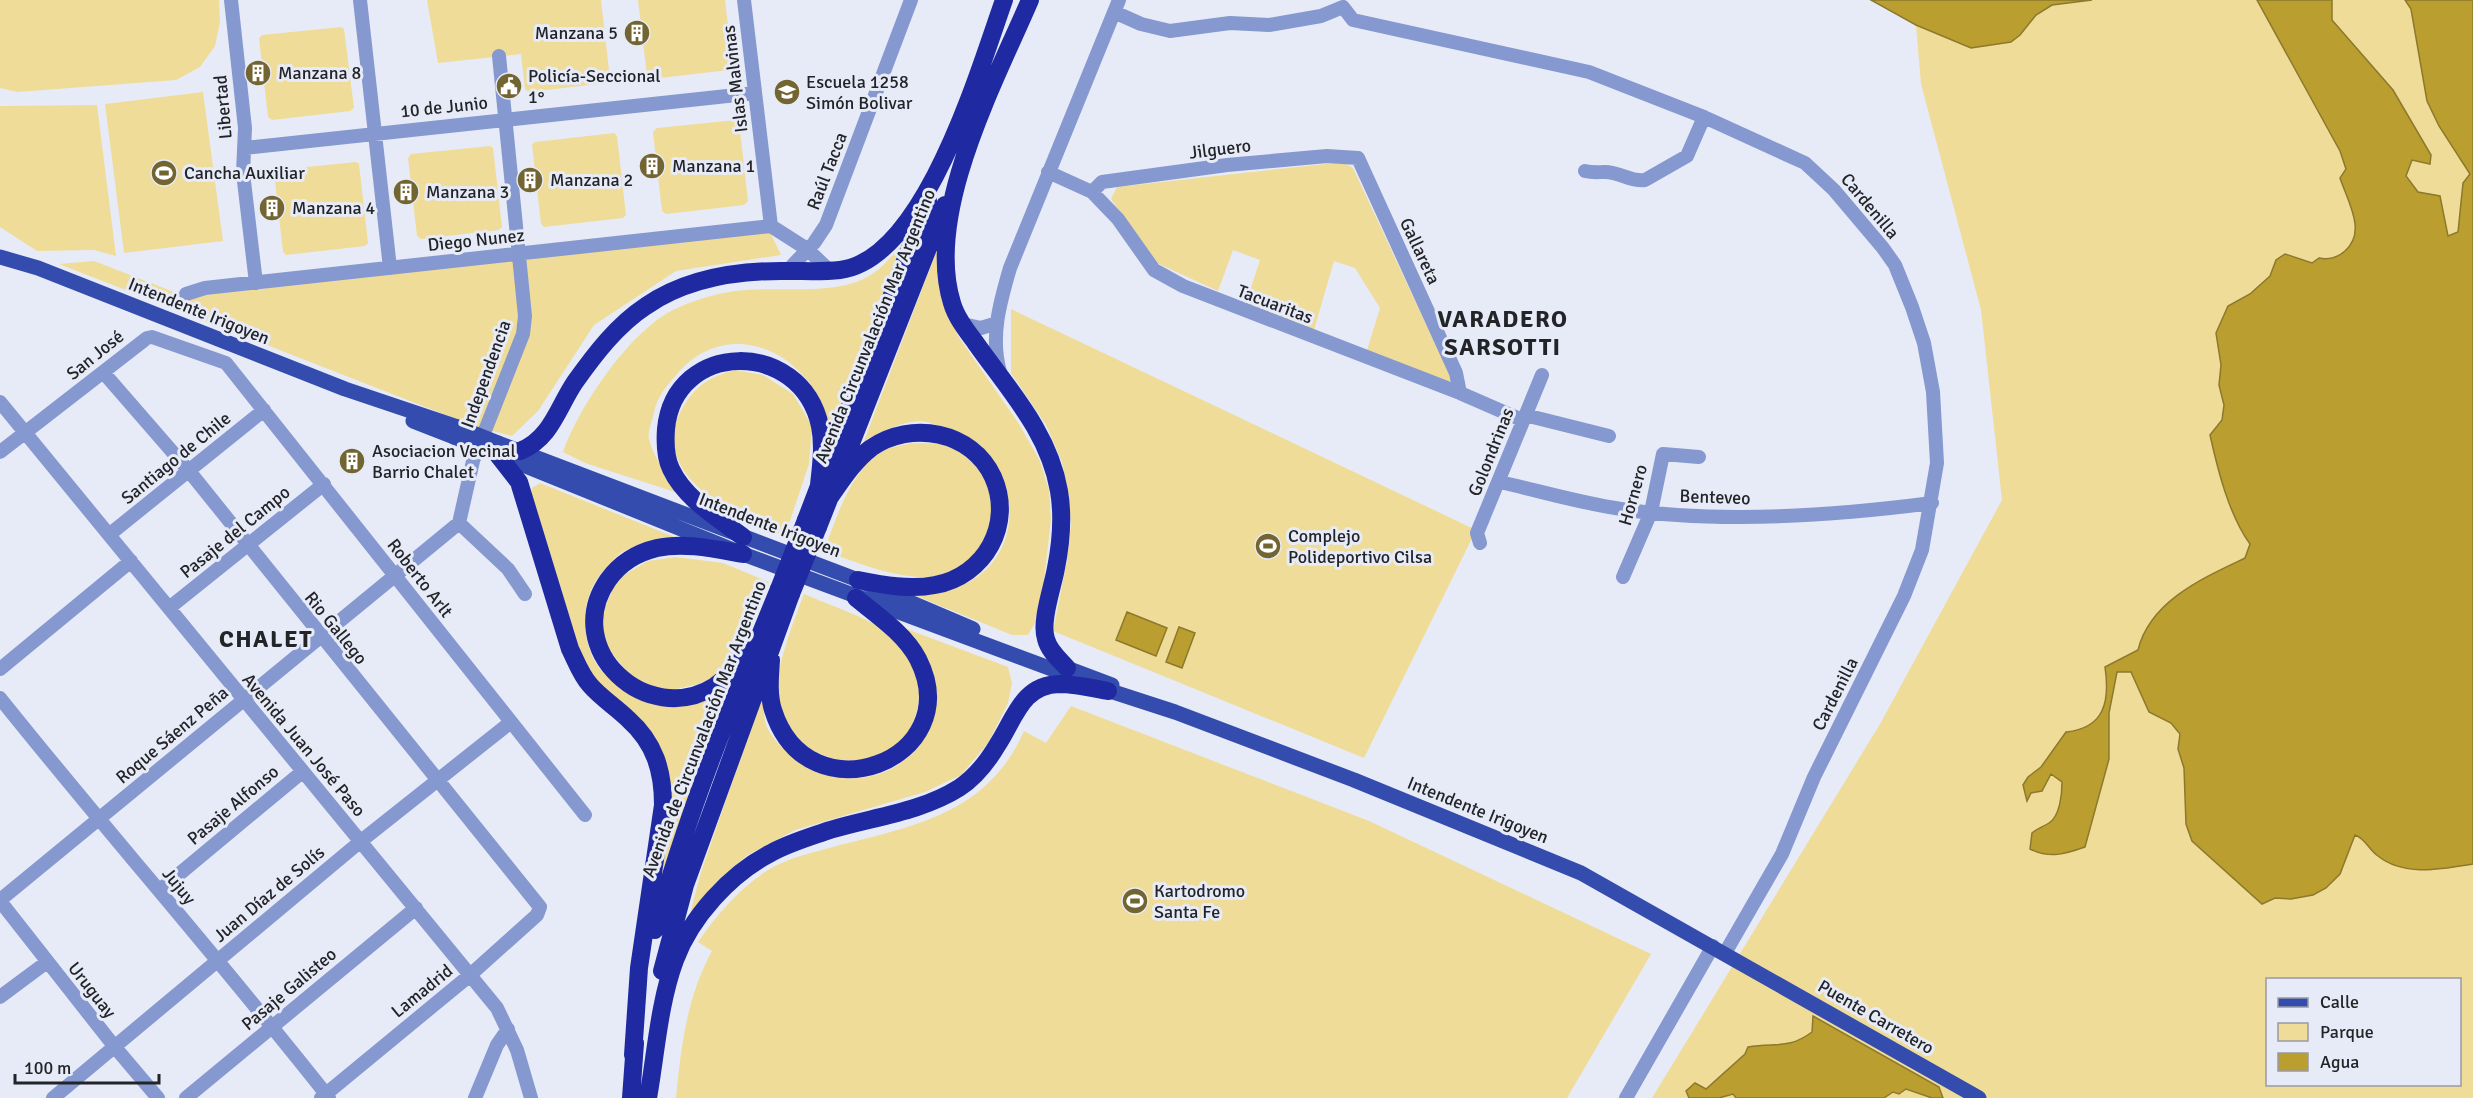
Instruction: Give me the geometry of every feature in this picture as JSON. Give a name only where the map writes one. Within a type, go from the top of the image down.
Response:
[{"type":"highway","points":[[1004,0],[951,167],[945,261],[952,304],[963,324],[1036,427],[1055,471],[1059,494],[1060,541],[1044,630],[1049,647],[1067,668]]},
{"type":"highway","points":[[520,451],[536,443],[544,434],[591,360],[615,333],[644,307],[677,289],[713,277],[787,271],[841,270],[861,263],[878,252],[951,167],[1030,0]]},
{"type":"highway","points":[[1020,24],[1035,0]]},
{"type":"highway","name":"Avenida Circunvalación Mar Argentino","points":[[824,491],[951,167]]},
{"type":"highway","points":[[743,545],[690,496],[671,470],[667,458],[665,435],[671,408],[681,391],[693,379],[719,363],[753,360],[780,369],[796,382],[811,402],[820,426],[824,491]]},
{"type":"highway","points":[[824,491],[870,449],[890,439],[921,432],[942,434],[967,448],[992,476],[999,496],[1000,514],[997,532],[982,560],[971,571],[950,582],[916,587],[857,589]]},
{"type":"highway","points":[[497,450],[519,483],[570,649],[581,673],[597,693],[646,738],[656,756],[663,780],[663,806],[639,968],[633,1055]]},
{"type":"highway","name":"Avenida de Circunvalación Mar Argentino","points":[[631,1098],[633,1055],[653,937],[670,876],[712,757],[766,639],[824,491]]},
{"type":"highway","points":[[743,545],[658,548],[631,558],[615,571],[603,588],[596,606],[594,624],[597,641],[605,661],[620,679],[640,692],[663,698],[689,696],[713,687],[766,639]]},
{"type":"highway","points":[[766,639],[773,711],[783,730],[796,747],[811,759],[842,771],[862,770],[889,760],[904,749],[918,731],[926,708],[925,679],[917,658],[857,589]]},
{"type":"highway","name":"Avenida de Circunvalación Mar Argentino","points":[[647,1098],[653,1026],[668,942],[766,639]]},
{"type":"highway","points":[[647,1098],[675,960],[710,903],[734,879],[770,853],[790,844],[831,830],[928,804],[948,794],[976,774],[988,760],[1018,706],[1038,688],[1060,684],[1108,691]]},
{"type":"main road","name":"Intendente Irigoyen","points":[[0,248],[38,268]]},
{"type":"main road","name":"Intendente Irigoyen","points":[[0,257],[38,268],[497,450],[857,589],[1147,697],[1175,712]]},
{"type":"main road","name":"Intendente Irigoyen","points":[[497,450],[520,451],[743,545]]},
{"type":"main road","name":"Intendente Irigoyen","points":[[857,589],[1108,691],[1175,712],[1354,780],[1581,873],[1754,970]]},
{"type":"main road","name":"Puente Carretero","points":[[1754,970],[1979,1098]]},
{"type":"street","name":"Libertad","points":[[231,0],[245,128],[243,173],[256,283]]},
{"type":"street","points":[[360,0],[390,268]]},
{"type":"street","name":"Islas Malvinas","points":[[744,0],[771,226]]},
{"type":"street","name":"Raúl Tacca","points":[[787,271],[826,225],[911,0]]},
{"type":"street","name":"Cardenilla","points":[[1117,6],[1141,24],[1170,32],[1230,23],[1269,25],[1321,16],[1340,4],[1353,20],[1589,72],[1704,117],[1805,163],[1834,190],[1894,265],[1924,343],[1933,392],[1937,463],[1932,503],[1922,550],[1904,596],[1814,777],[1782,854],[1626,1098]]},
{"type":"street","points":[[1001,377],[994,347],[997,323],[1010,268],[1117,6]]},
{"type":"street","name":"Independencia","points":[[459,523],[473,461],[523,334],[525,316],[499,56]]},
{"type":"street","name":"10 de Junio","points":[[245,148],[375,132],[755,93]]},
{"type":"street","points":[[1585,171],[1598,174],[1604,172],[1637,182],[1645,180],[1686,156],[1704,117]]},
{"type":"street","name":"Jilguero","points":[[1092,192],[1102,182],[1227,165],[1327,156],[1358,158]]},
{"type":"street","name":"Gallareta","points":[[1358,158],[1456,373],[1460,393]]},
{"type":"street","name":"Tacuaritas","points":[[1048,172],[1092,192],[1118,219],[1150,265],[1161,275],[1261,319],[1524,417],[1609,436]]},
{"type":"street","points":[[771,226],[807,249],[829,270]]},
{"type":"street","name":"Diego Nunez","points":[[186,294],[205,288],[771,226]]},
{"type":"street","points":[[963,324],[981,328],[997,323]]},
{"type":"street","name":"San José","points":[[0,452],[147,338],[153,337],[226,363]]},
{"type":"street","name":"Roberto Arlt","points":[[226,363],[585,815]]},
{"type":"street","name":"Rio Gallego","points":[[103,372],[189,471],[247,546],[540,907]]},
{"type":"street","name":"Golondrinas","points":[[1480,543],[1477,533],[1500,482],[1542,375]]},
{"type":"street","name":"Avenida Juan José Paso","points":[[0,402],[497,1008],[508,1029],[531,1098]]},
{"type":"street","name":"Santiago de Chile","points":[[110,534],[264,410]]},
{"type":"street","name":"Hornero","points":[[1623,577],[1651,512],[1664,454],[1699,457]]},
{"type":"street","name":"Benteveo","points":[[1500,482],[1605,506],[1651,512],[1782,516],[1882,510],[1932,503]]},
{"type":"street","name":"Pasaje del Campo","points":[[169,608],[324,484]]},
{"type":"street","points":[[459,523],[508,569],[525,594]]},
{"type":"street","name":"Roque Sáenz Peña","points":[[0,900],[459,523]]},
{"type":"street","points":[[0,669],[131,561]]},
{"type":"street","name":"Jujuy","points":[[0,698],[273,1026],[325,1097]]},
{"type":"street","name":"Juan Díaz de Solís","points":[[53,1098],[361,841],[511,722]]},
{"type":"street","name":"Pasaje Alfonso","points":[[160,890],[302,772]]},
{"type":"street","name":"Uruguay","points":[[0,900],[114,1046],[158,1098]]},
{"type":"street","name":"Lamadrid","points":[[325,1097],[469,976],[537,915],[540,907]]},
{"type":"street","name":"Pasaje Galisteo","points":[[186,1098],[416,908]]},
{"type":"street","points":[[0,997],[47,962]]},
{"type":"street","points":[[475,1098],[497,1045],[508,1029]]},
{"type":"green space","points":[[0,0],[219,0],[220,22],[215,46],[200,67],[176,80],[17,92],[0,88]]},
{"type":"green space","points":[[427,0],[601,0],[610,79],[607,83],[529,92],[525,89],[521,54],[438,63]]},
{"type":"green space","points":[[638,0],[725,0],[733,67],[729,70],[651,79],[647,76]]},
{"type":"green space","points":[[2092,0],[2473,0],[2473,1098],[1652,1098],[1880,724],[2002,500],[1981,310],[1921,84],[1916,25],[1971,48],[2020,35],[2036,15],[2052,5]]},
{"type":"green space","points":[[341,27],[344,29],[354,108],[350,111],[272,120],[268,117],[259,38],[262,35]]},
{"type":"green space","name":"Cancha Auxiliar","points":[[203,92],[223,241],[124,253],[105,104]]},
{"type":"green space","points":[[97,105],[116,256],[94,250],[37,251],[0,227],[0,106]]},
{"type":"green space","points":[[736,120],[739,122],[748,201],[744,205],[666,214],[662,211],[653,132],[657,128]]},
{"type":"green space","points":[[614,133],[617,136],[626,215],[623,218],[544,227],[541,224],[532,145],[535,142]]},
{"type":"green space","points":[[490,146],[493,148],[502,227],[499,230],[421,239],[417,236],[408,158],[411,154]]},
{"type":"green space","points":[[356,162],[359,164],[368,243],[365,246],[286,255],[283,252],[274,173],[277,170]]},
{"type":"green space","points":[[1343,162],[1353,168],[1452,380],[1446,382],[1367,350],[1380,308],[1355,268],[1334,261],[1314,330],[1246,303],[1260,260],[1233,250],[1218,291],[1157,263],[1111,199],[1117,187]]},
{"type":"green space","points":[[770,232],[781,255],[676,271],[594,325],[538,411],[512,436],[474,426],[59,264],[94,261],[187,297]]},
{"type":"green space","points":[[943,234],[940,293],[958,336],[1019,424],[1040,461],[1049,490],[1051,519],[1044,580],[1034,625],[1028,635],[1012,635],[909,593],[938,592],[955,588],[981,574],[999,554],[1008,530],[1009,504],[1002,479],[989,456],[969,438],[923,421],[899,425],[864,441]]},
{"type":"green space","points":[[901,246],[829,433],[822,407],[810,383],[792,365],[771,351],[747,345],[723,345],[699,355],[677,374],[660,396],[654,412],[649,433],[651,446],[662,468],[681,494],[585,463],[563,452],[581,414],[607,372],[640,335],[673,310],[711,296],[743,290],[805,289],[845,285],[863,279],[879,269]]},
{"type":"green space","name":"Complejo Polideportivo Cilsa","points":[[1011,309],[1476,530],[1364,758],[1053,631],[1067,561],[1071,524],[1068,491],[1062,462],[1046,425],[1011,373]]},
{"type":"green space","points":[[735,370],[763,375],[793,394],[812,426],[809,464],[785,536],[743,518],[702,490],[686,473],[676,454],[674,432],[687,401],[704,384]]},
{"type":"green space","points":[[912,443],[944,445],[968,459],[983,477],[991,499],[990,522],[983,543],[968,561],[948,573],[921,577],[884,571],[824,551],[848,493],[865,466],[876,455],[889,448]]},
{"type":"green space","points":[[540,483],[682,540],[645,544],[624,551],[597,579],[588,599],[586,634],[592,656],[608,678],[649,701],[679,706],[697,703],[729,685],[659,882],[665,762],[655,737],[596,681],[581,659],[531,501],[532,488]]},
{"type":"green space","points":[[676,557],[723,563],[769,582],[739,654],[718,675],[698,684],[667,691],[635,682],[603,642],[601,617],[617,579],[648,561]]},
{"type":"green space","points":[[804,594],[864,619],[886,631],[900,644],[913,664],[918,679],[919,695],[913,723],[898,744],[878,756],[854,761],[830,757],[807,747],[789,729],[778,704],[778,680],[785,649]]},
{"type":"green space","points":[[896,625],[1008,667],[1012,683],[1008,703],[988,743],[961,775],[925,792],[795,830],[746,856],[714,885],[690,913],[701,872],[763,693],[768,730],[783,748],[815,770],[835,777],[855,778],[876,775],[894,767],[911,755],[923,738],[932,717],[936,692],[935,681],[922,655]]},
{"type":"green space","name":"Kartodromo Santa Fe","points":[[1071,706],[1369,821],[1651,954],[1567,1098],[676,1098],[686,1022],[703,968],[712,951],[698,942],[713,921],[739,893],[768,870],[792,859],[891,832],[945,813],[990,782],[1008,759],[1024,731],[1046,743]]},
{"type":"water","points":[[1871,0],[2092,0],[2052,5],[2036,15],[2020,35],[2011,42],[1971,48],[1916,25]]},
{"type":"water","points":[[2257,0],[2332,0],[2332,20],[2393,90],[2431,155],[2430,164],[2412,160],[2406,176],[2418,192],[2440,196],[2448,236],[2458,232],[2463,183],[2470,174],[2439,126],[2427,101],[2411,9],[2405,0],[2473,0],[2473,864],[2424,870],[2399,867],[2378,856],[2355,835],[2340,874],[2326,888],[2313,895],[2291,899],[2275,898],[2262,904],[2192,841],[2186,824],[2184,768],[2178,749],[2180,734],[2171,723],[2149,712],[2131,672],[2117,672],[2109,713],[2109,759],[2085,847],[2051,855],[2030,849],[2032,833],[2053,820],[2056,815],[2061,798],[2062,782],[2051,774],[2042,791],[2031,793],[2027,801],[2023,785],[2028,777],[2041,767],[2066,732],[2089,725],[2097,719],[2105,701],[2105,667],[2138,650],[2144,633],[2154,618],[2180,593],[2245,558],[2250,544],[2230,506],[2210,435],[2222,420],[2224,405],[2219,385],[2221,365],[2216,333],[2228,306],[2250,294],[2270,276],[2276,260],[2285,254],[2312,263],[2319,258],[2333,258],[2345,251],[2355,235],[2354,216],[2340,178],[2346,169],[2340,151]]},
{"type":"water","points":[[1127,612],[1167,628],[1156,656],[1116,640]]},
{"type":"water","points":[[1179,627],[1195,633],[1182,668],[1166,662]]},
{"type":"water","points":[[1813,1016],[1939,1087],[1943,1098],[1932,1098],[1906,1089],[1899,1094],[1893,1092],[1884,1098],[1736,1098],[1733,1094],[1719,1098],[1689,1098],[1686,1091],[1695,1083],[1706,1089],[1745,1054],[1748,1047],[1788,1043],[1803,1038],[1812,1032]]},
{"type":"place","name":"Manzana 5","points":[[637,33]]},
{"type":"place","name":"Manzana 8","points":[[258,73]]},
{"type":"place","name":"Policía-Seccional 1°","points":[[509,86]]},
{"type":"place","name":"Escuela 1258 Simón Bolivar","points":[[787,92]]},
{"type":"place","name":"Manzana 1","points":[[652,166]]},
{"type":"place","name":"Cancha Auxiliar","points":[[164,173]]},
{"type":"place","name":"Manzana 2","points":[[530,180]]},
{"type":"place","name":"Manzana 3","points":[[406,192]]},
{"type":"place","name":"Manzana 4","points":[[272,208]]},
{"type":"place","name":"Asociacion Vecinal Barrio Chalet","points":[[352,461]]},
{"type":"place","name":"Complejo Polideportivo Cilsa","points":[[1268,546]]},
{"type":"place","name":"Kartodromo Santa Fe","points":[[1135,901]]},
{"type":"district","name":"VARADERO SARSOTTI","points":[[1503,333]]},
{"type":"district","name":"CHALET","points":[[266,639]]}]
